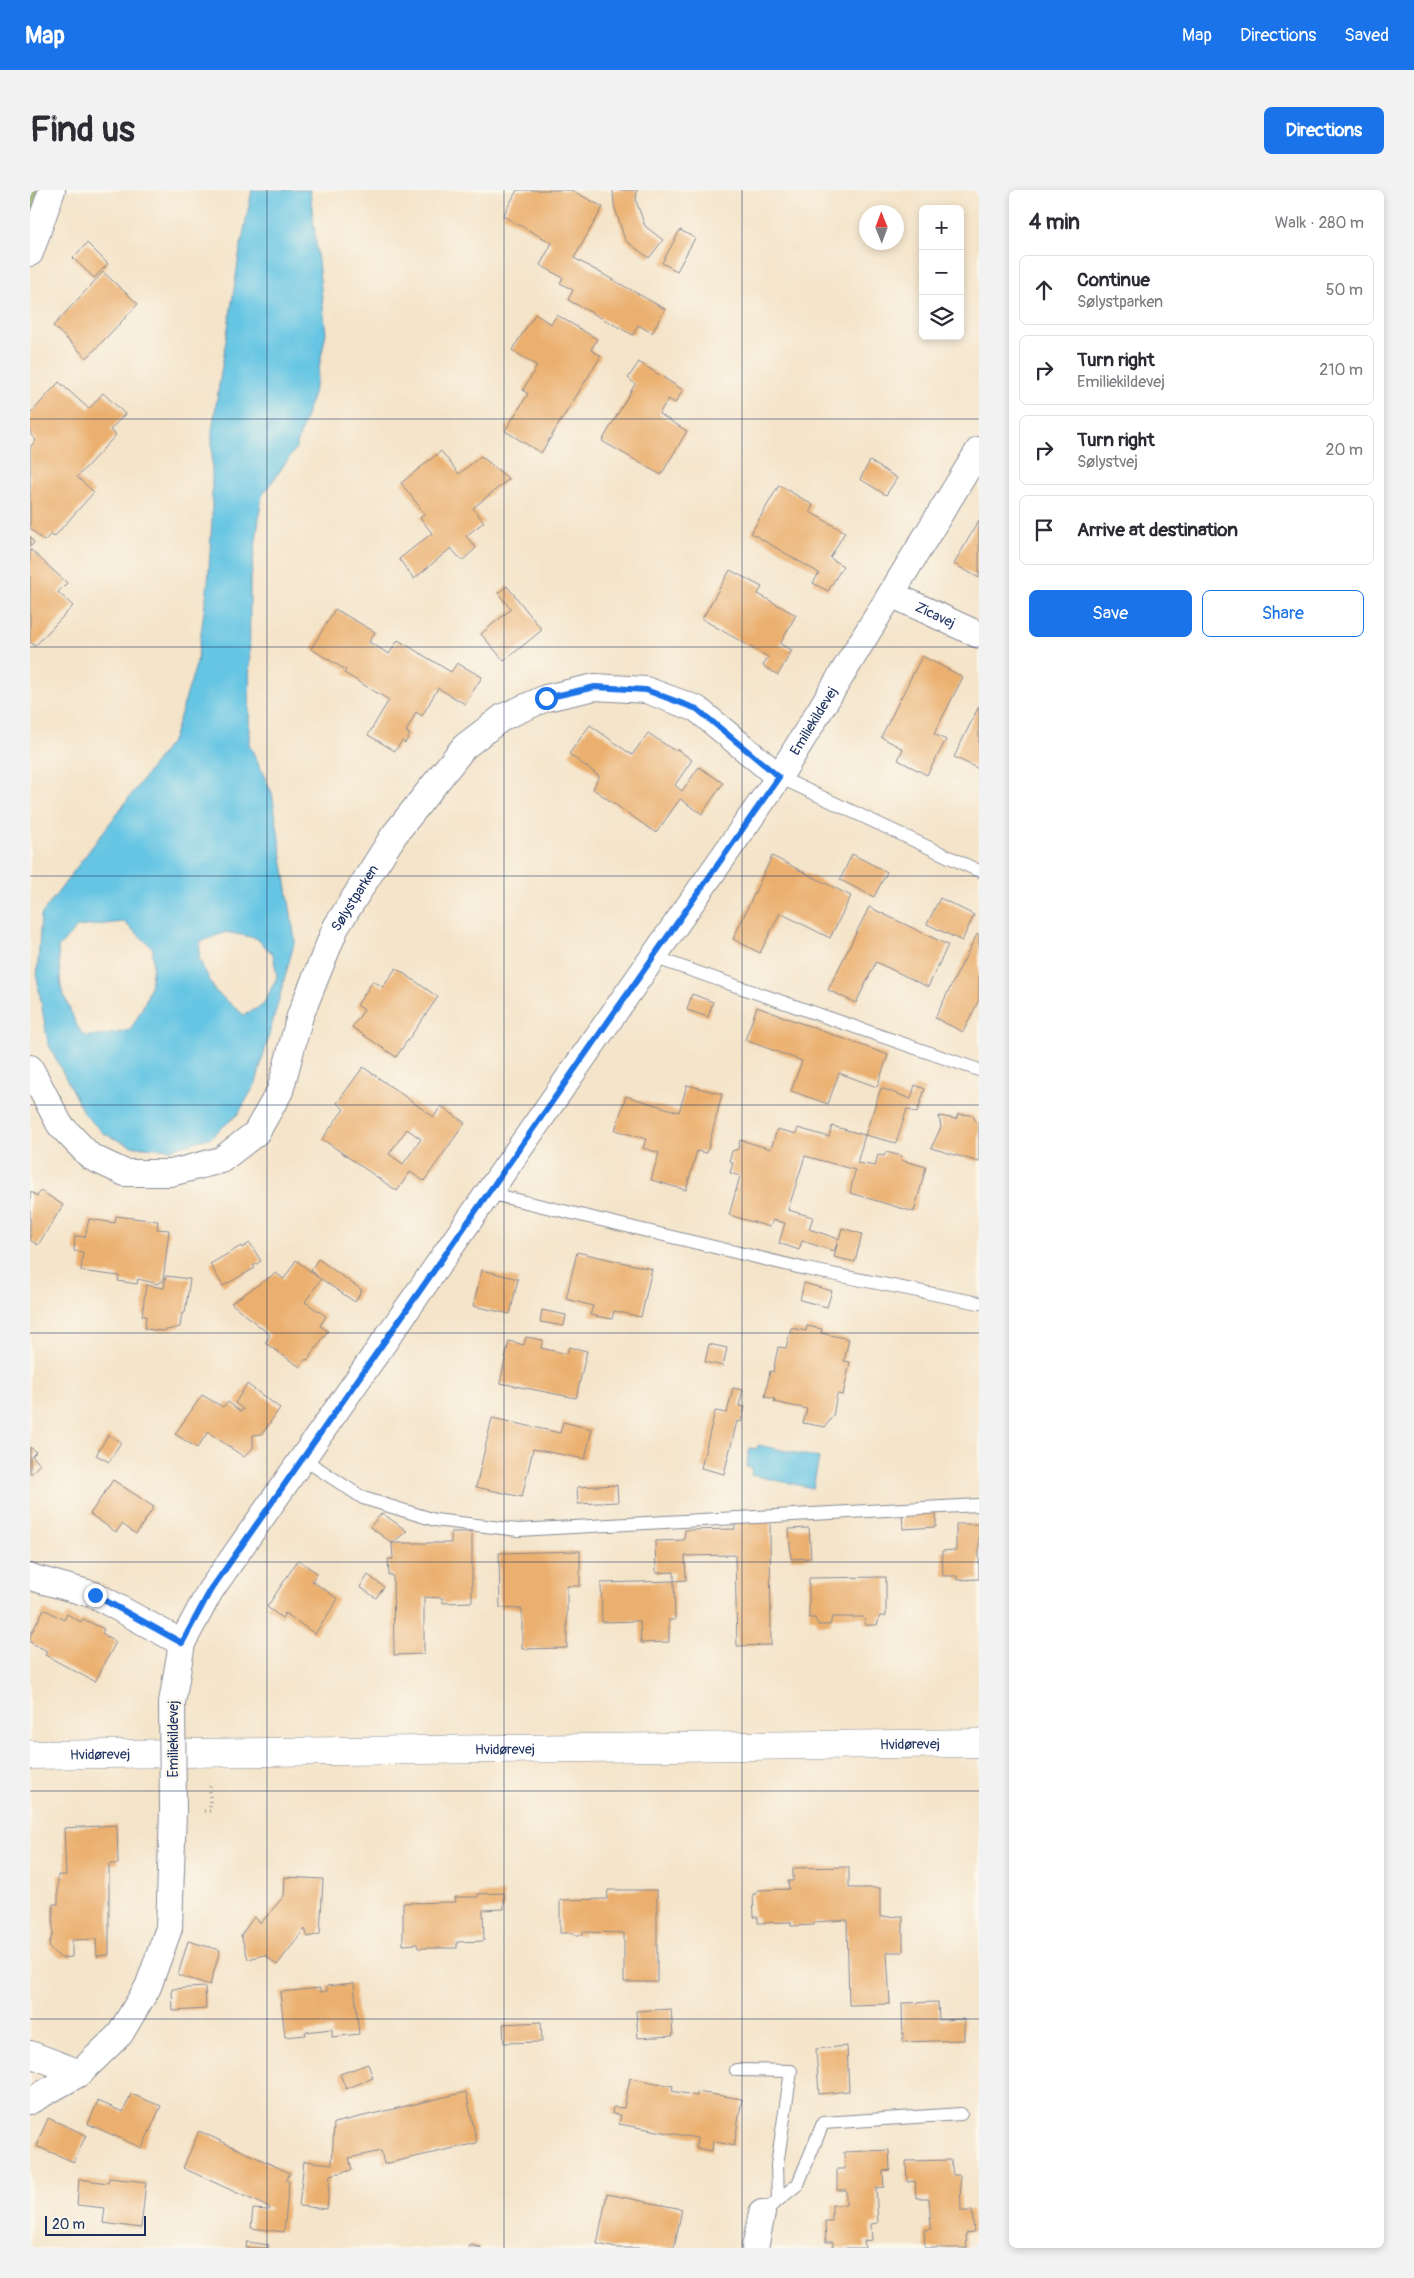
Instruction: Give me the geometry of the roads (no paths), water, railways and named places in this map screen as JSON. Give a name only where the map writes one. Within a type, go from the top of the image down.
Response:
[{"type":"street","points":[[30,253],[52,190]]},
{"type":"street","name":"Emiliekildevej","points":[[30,2102],[80,2073],[120,2034],[148,1987],[168,1928],[174,1811],[172,1703],[182,1643],[210,1591],[779,777],[979,450]]},
{"type":"street","name":"Zicavej","points":[[891,594],[979,635]]},
{"type":"street","name":"Sølystparken","points":[[30,1068],[60,1125],[90,1157],[126,1173],[171,1173],[221,1160],[256,1133],[280,1091],[300,1016],[336,927],[394,835],[464,747],[503,717],[546,698],[595,687],[646,690],[697,709],[779,777]]},
{"type":"street","points":[[30,1577],[95,1595],[182,1643]]},
{"type":"street","name":"Hvidørevej","points":[[30,1755],[979,1743]]},
{"type":"street","points":[[30,2054],[80,2073]]},
{"type":"street","points":[[755,2248],[770,2207]]},
{"type":"lane","points":[[779,777],[979,871]]},
{"type":"lane","points":[[653,956],[979,1070]]},
{"type":"lane","points":[[488,1193],[806,1269],[979,1303]]},
{"type":"lane","points":[[302,1458],[363,1498],[434,1520],[518,1530],[979,1505]]},
{"type":"lane","points":[[736,2070],[791,2071],[770,2207]]},
{"type":"lane","points":[[770,2207],[798,2184],[823,2123],[961,2114]]},
{"type":"water","points":[[252,190],[310,190],[326,333],[315,387],[296,448],[262,496],[250,585],[249,744],[272,793],[295,940],[256,1083],[238,1114],[211,1137],[171,1149],[132,1146],[104,1134],[84,1114],[48,1043],[37,978],[41,915],[173,739],[197,662],[208,583],[212,520],[212,431],[240,250]],"holes":[[[124,922],[153,948],[151,982],[146,1000],[130,1030],[102,1036],[84,1036],[76,1024],[61,988],[58,948],[77,927]],[[226,932],[256,938],[273,954],[277,977],[263,1005],[244,1015],[215,991],[199,959],[200,942]]]},
{"type":"water","points":[[758,1445],[819,1458],[813,1488],[751,1475],[752,1468],[746,1467],[750,1448],[757,1449]]}]
